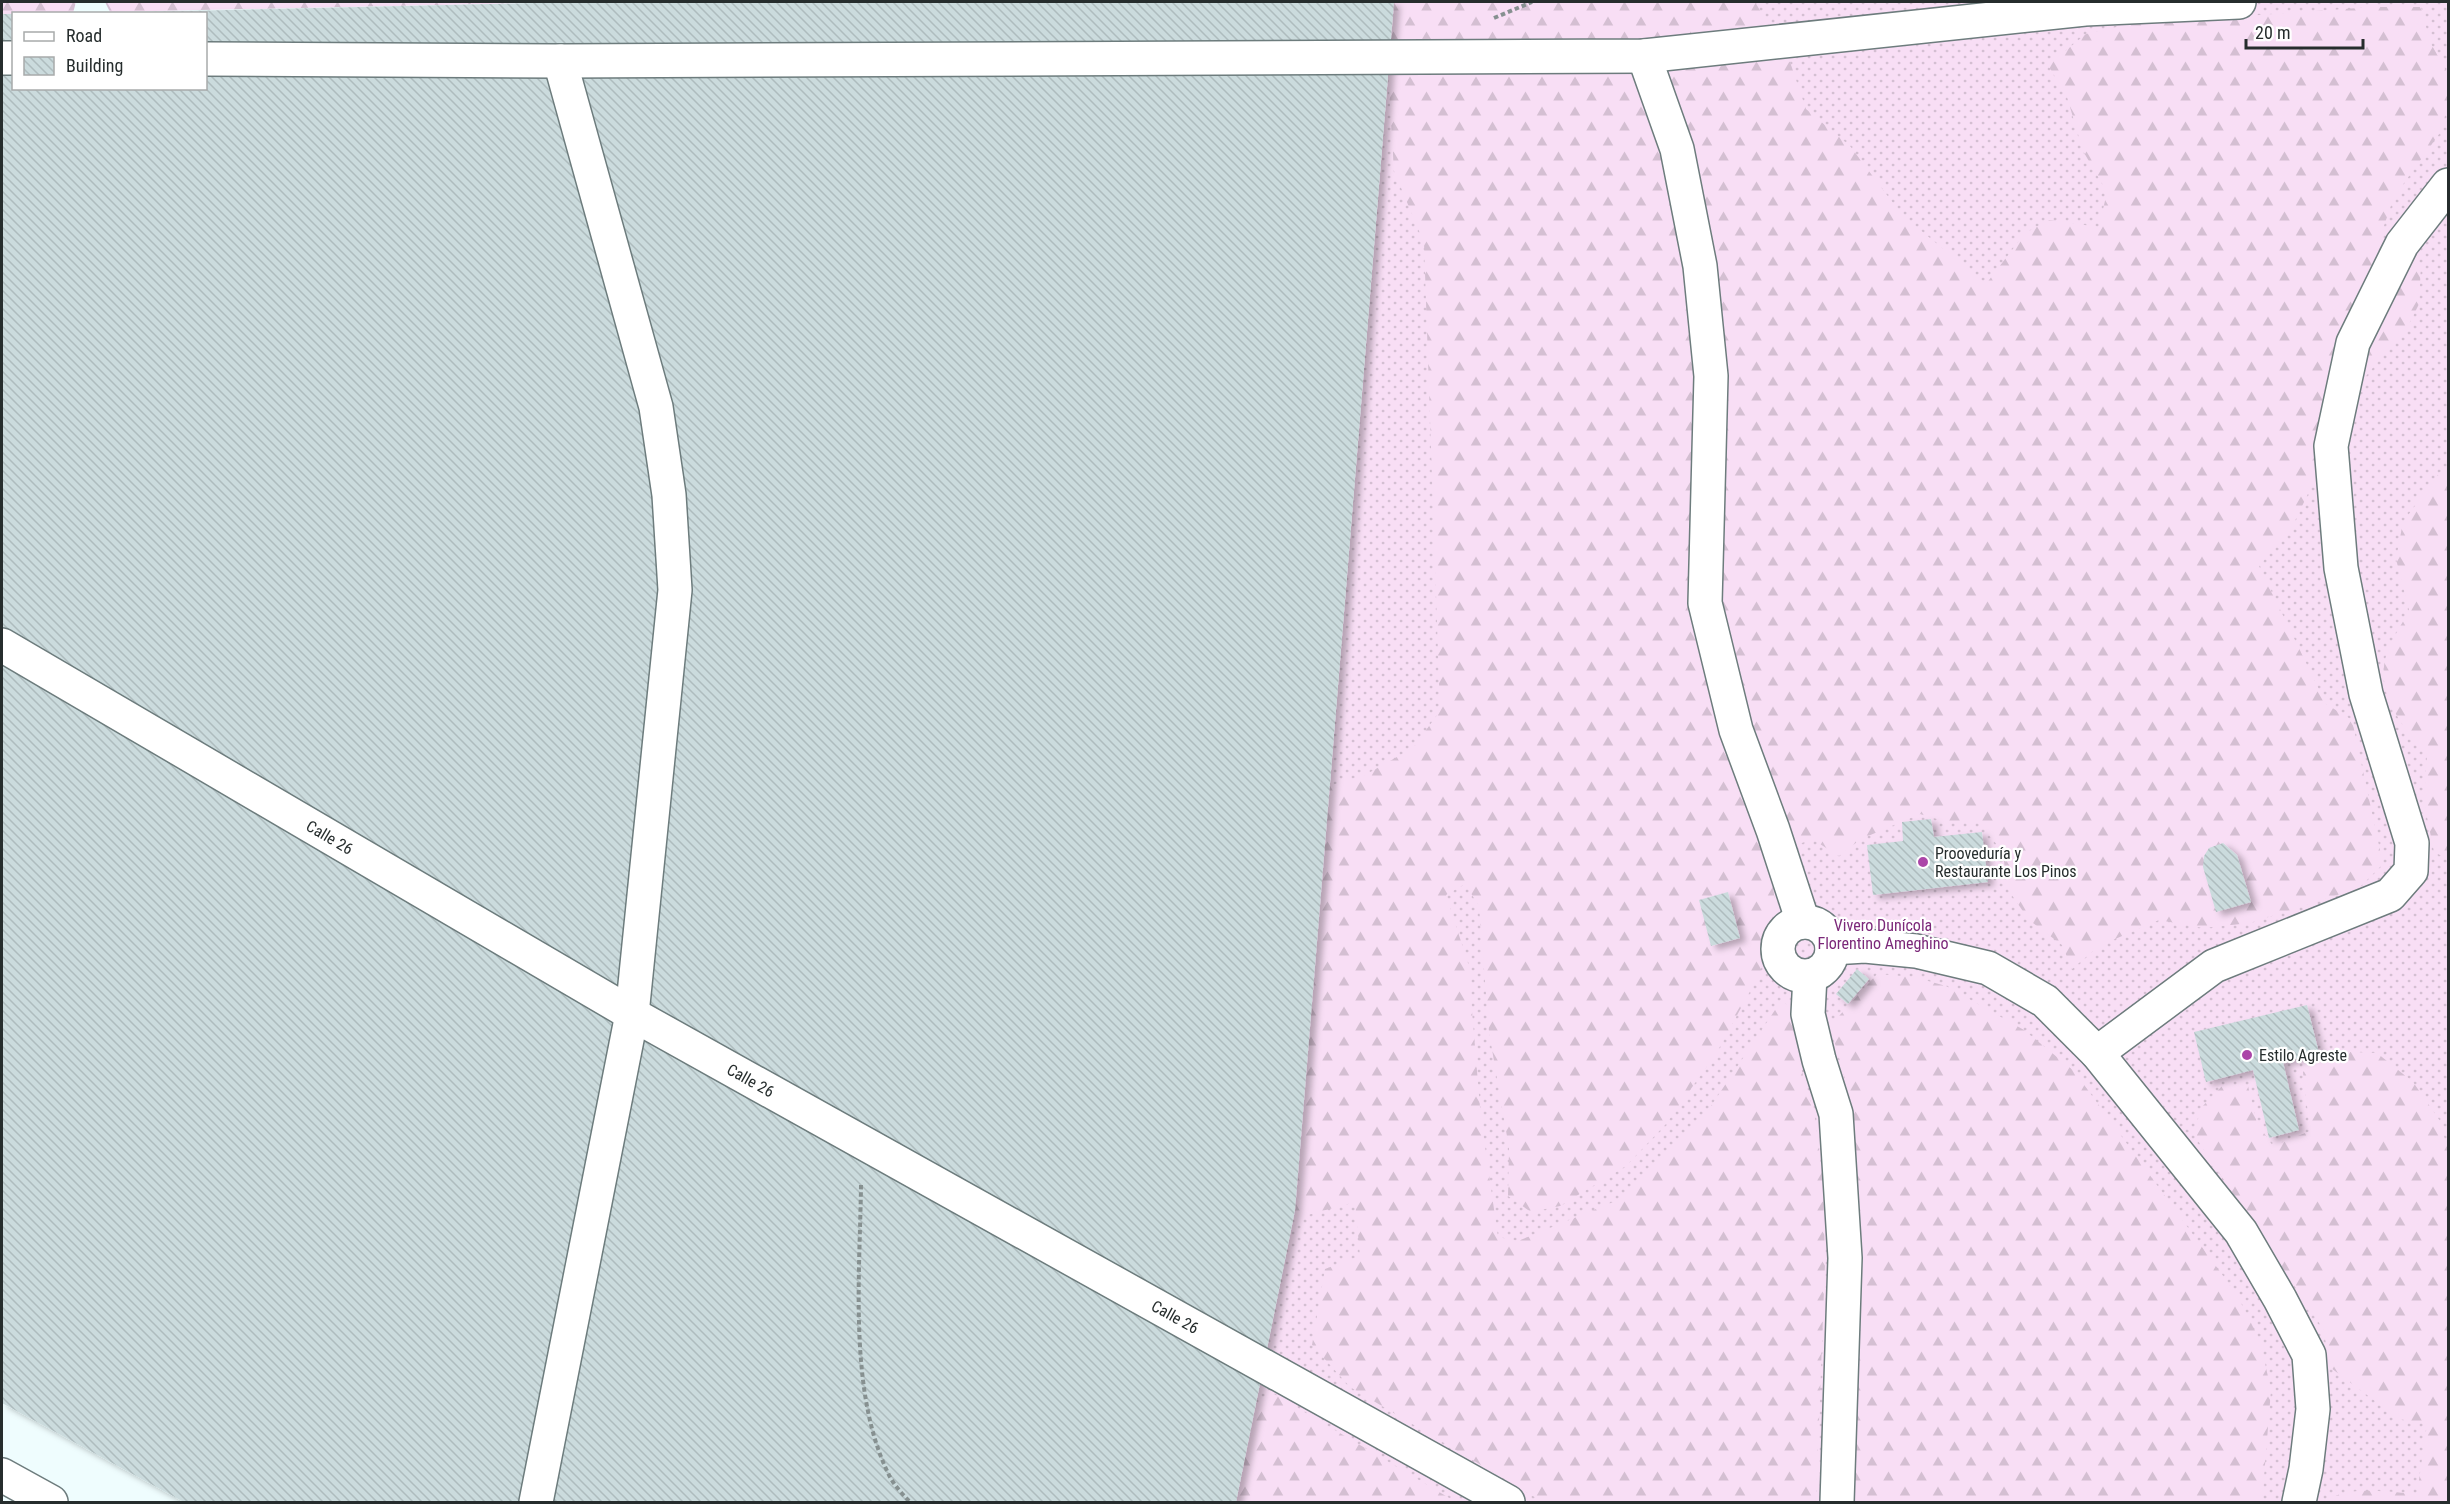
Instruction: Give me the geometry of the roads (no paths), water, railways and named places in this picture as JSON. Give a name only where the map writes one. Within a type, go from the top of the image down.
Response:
[{"type":"street","points":[[207,59],[560,61],[1644,56],[2085,9],[2239,2]]},
{"type":"street","points":[[1644,56],[1677,150],[1700,266],[1711,376],[1706,489],[1705,603],[1736,730],[1773,830],[1803,922]]},
{"type":"street","points":[[536,1503],[632,1014],[675,590],[669,495],[656,408],[560,61]]},
{"type":"street","points":[[2097,1053],[2214,966],[2390,895],[2411,870],[2412,843],[2366,694],[2341,568],[2331,446],[2353,343],[2403,244],[2448,185]]},
{"type":"street","name":"Calle 26","points":[[2,645],[632,1014],[1508,1503]]},
{"type":"street","points":[[1803,922],[1812,923],[1826,932],[1832,948],[1831,956],[1823,969],[1810,976],[1793,973],[1781,961],[1779,953],[1782,935],[1795,924],[1803,922]]},
{"type":"street","points":[[1832,948],[1864,946],[1916,951],[1988,968],[2045,1001],[2097,1053],[2241,1232],[2309,1355],[2313,1409],[2306,1469],[2299,1503]]},
{"type":"street","points":[[1810,976],[1808,1014],[1819,1060],[1836,1114],[1845,1258],[1837,1503]]},
{"type":"street","points":[[2,1475],[51,1503]]},
{"type":"place","name":"Prooveduría y Restaurante Los Pinos","points":[[1923,862]]},
{"type":"place","name":"Estilo Agreste","points":[[2247,1055]]},
{"type":"park label","name":"Vivero Dunícola Florentino Ameghino","points":[[1883,934]]}]
